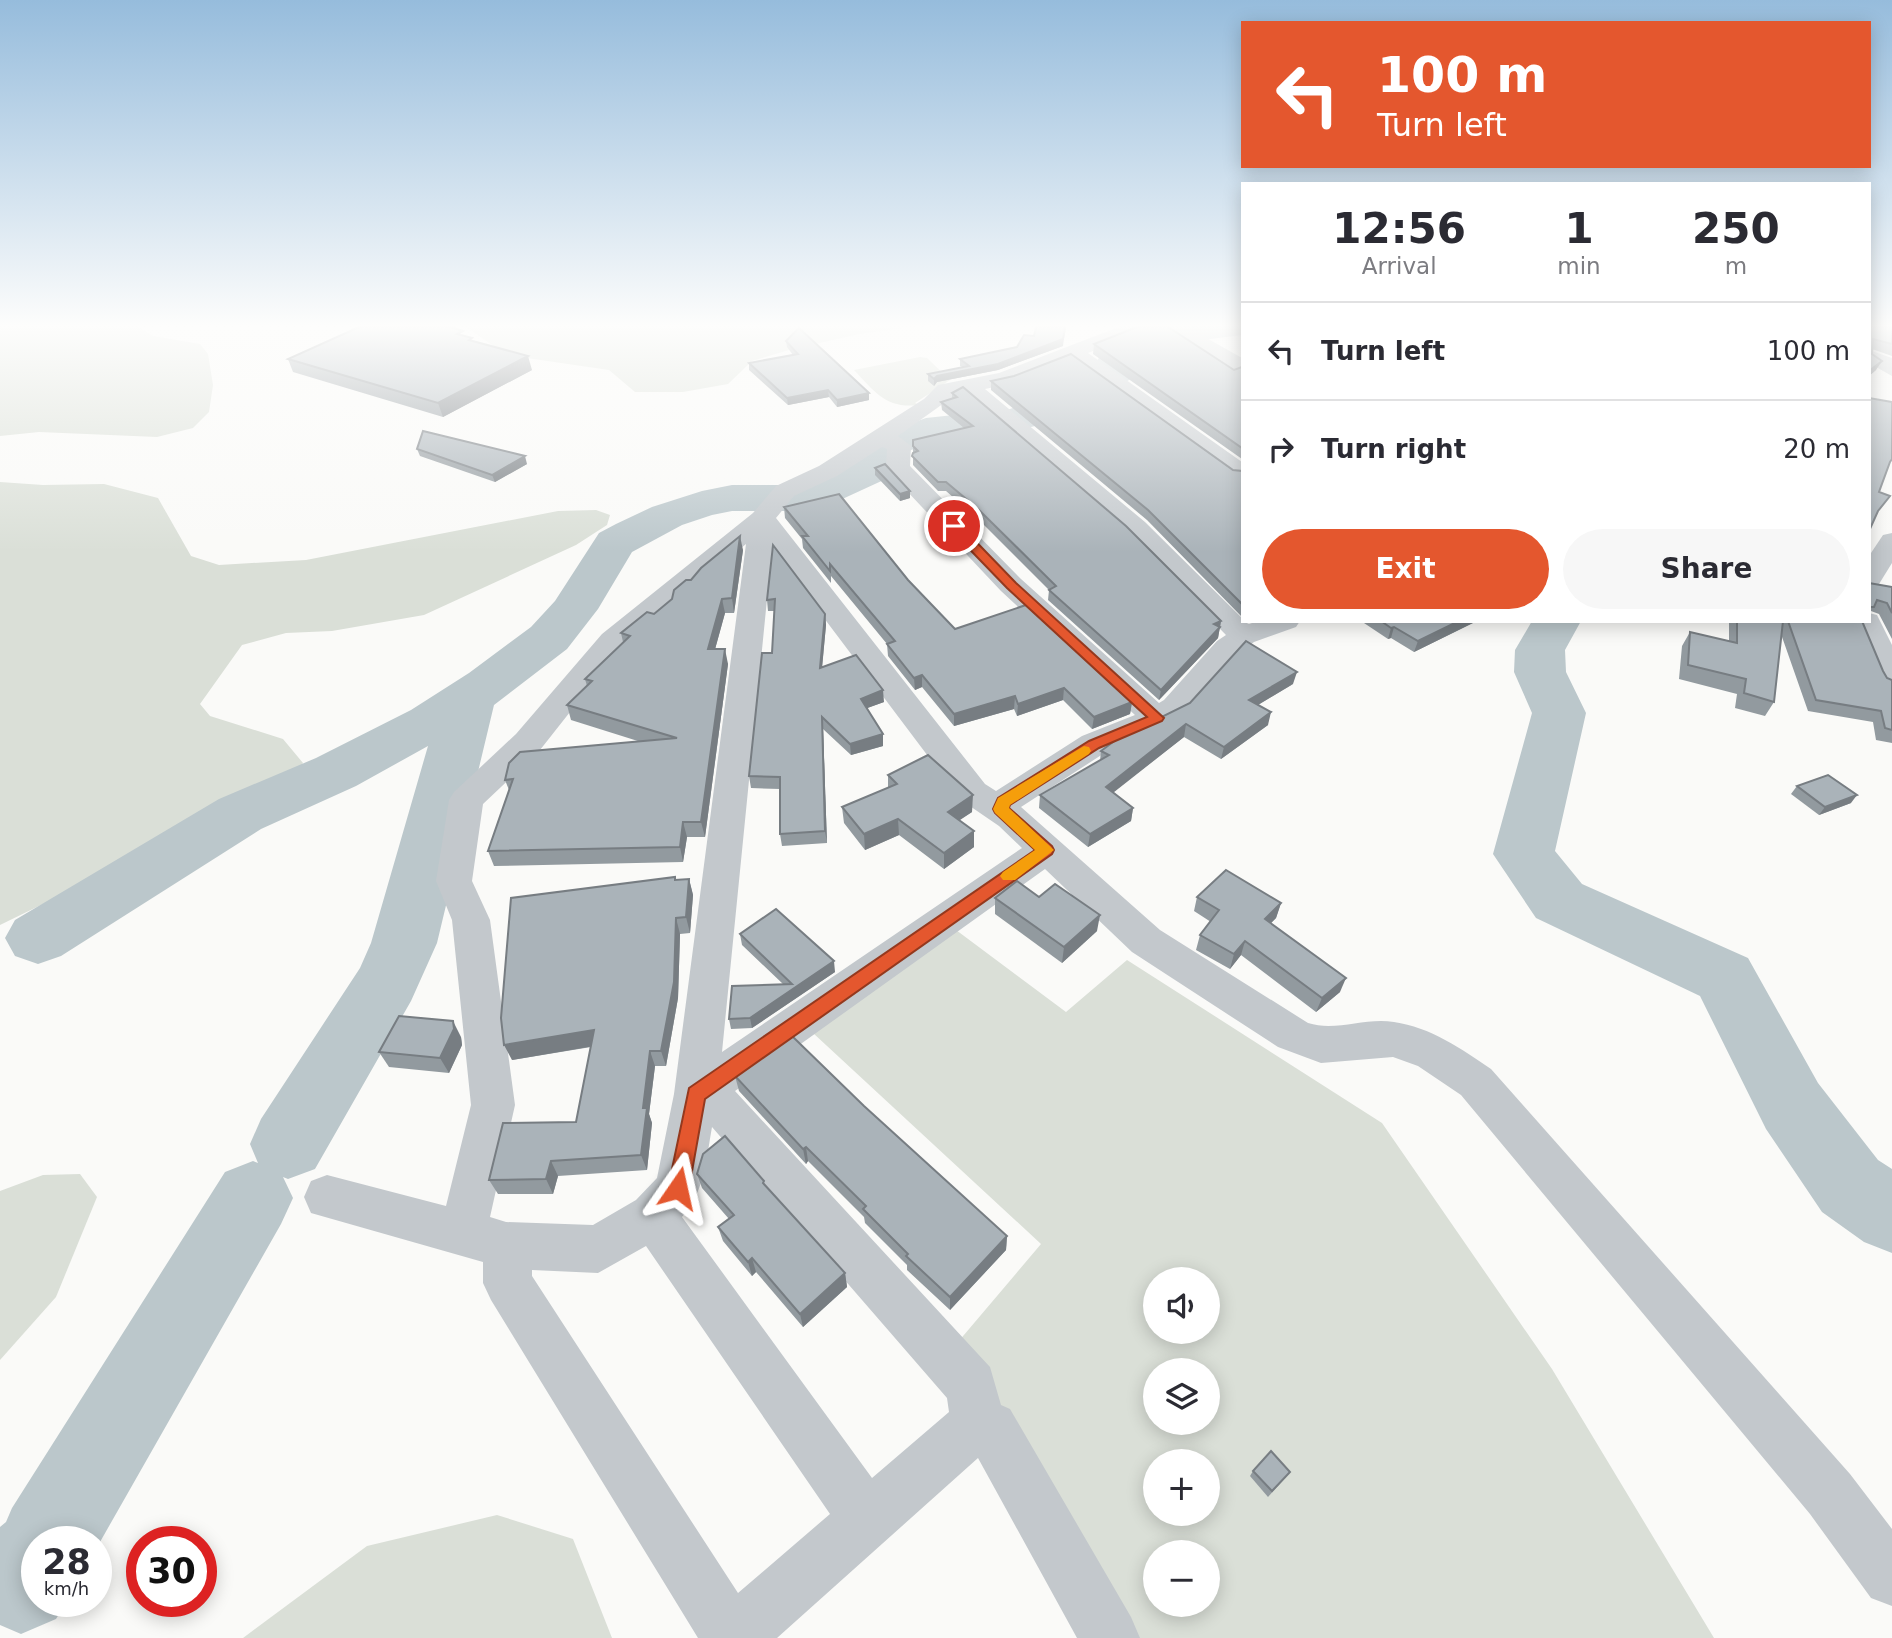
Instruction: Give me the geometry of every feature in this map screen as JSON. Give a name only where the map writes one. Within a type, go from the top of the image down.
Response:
[{"type":"street","points":[[937,399],[888,441],[828,471],[773,505],[611,640],[528,742],[466,800],[454,881],[471,920],[493,1105],[485,1239],[508,1283],[732,1638],[978,1424]]},
{"type":"street","points":[[985,399],[1136,528],[1244,636]]},
{"type":"street","points":[[1140,399],[1241,471]]},
{"type":"street","points":[[888,441],[899,446],[898,467],[1011,585],[1157,718]]},
{"type":"street","points":[[773,505],[973,792],[1001,809],[1146,941],[1293,1035],[1321,1045],[1393,1039],[1433,1053],[1476,1082],[1830,1494],[1892,1577]]},
{"type":"street","points":[[327,1197],[485,1239],[598,1249],[653,1216],[678,1188],[696,1094],[773,505]]},
{"type":"street","points":[[1871,575],[1892,541]]},
{"type":"street","points":[[1001,809],[1004,802],[1094,744],[1157,718],[1175,706],[1228,647],[1244,636],[1280,623]]},
{"type":"street","points":[[1868,623],[1892,681]]},
{"type":"street","points":[[696,1094],[1046,850]]},
{"type":"street","points":[[696,1094],[715,1099],[971,1386],[978,1424]]},
{"type":"street","points":[[653,1216],[867,1519]]},
{"type":"street","points":[[978,1424],[991,1429],[1110,1638]]},
{"type":"shaded area","points":[[0,399],[211,399],[209,412],[193,428],[157,437],[39,432],[0,436]]},
{"type":"shaded area","points":[[885,399],[920,399],[915,403],[920,405],[908,406]]},
{"type":"shaded area","points":[[0,482],[43,485],[104,484],[158,498],[191,556],[219,565],[306,560],[558,511],[596,510],[610,515],[607,525],[576,545],[424,615],[332,631],[286,633],[242,645],[200,704],[210,716],[283,739],[303,763],[289,784],[0,925]]},
{"type":"shaded area","points":[[948,924],[1066,1012],[1127,960],[1382,1123],[1552,1369],[1714,1638],[1116,1638],[958,1342],[1041,1244],[813,1033]]},
{"type":"shaded area","points":[[80,1174],[97,1197],[56,1297],[0,1360],[0,1191],[43,1175]]},
{"type":"shaded area","points":[[497,1515],[573,1539],[612,1638],[243,1638],[367,1546]]},
{"type":"building","points":[[426,399],[445,399],[438,403]]},
{"type":"building","points":[[978,399],[1126,526],[1221,621],[1214,624],[1220,627],[1161,690],[1049,590],[1056,586],[977,508],[946,482],[938,482],[912,456],[918,451],[913,446],[913,440],[973,426],[941,402]]},
{"type":"building","points":[[1013,399],[1134,399],[1233,470],[1241,471],[1241,603],[1148,510]]},
{"type":"building","points":[[1173,399],[1241,399],[1241,447]]},
{"type":"building","points":[[1871,399],[1892,402],[1892,459],[1879,492],[1890,496],[1878,511],[1871,527]]},
{"type":"building","points":[[423,431],[525,456],[492,475],[417,449]]},
{"type":"building","points":[[885,464],[910,491],[900,494],[875,468]]},
{"type":"building","points":[[839,494],[908,580],[955,629],[1026,605],[1132,702],[1094,717],[1064,688],[1018,704],[1015,696],[954,714],[922,675],[914,678],[887,644],[895,641],[830,564],[830,571],[802,536],[808,536],[784,507]]},
{"type":"building","points":[[740,536],[732,598],[722,599],[708,649],[725,649],[701,822],[683,822],[680,847],[488,851],[513,779],[505,780],[509,763],[520,752],[677,738],[567,705],[592,681],[585,679],[630,636],[621,633],[647,612],[654,614],[672,599],[674,590],[686,580],[691,580],[701,568]]},
{"type":"building","points":[[773,545],[825,614],[820,668],[856,655],[883,690],[861,699],[883,734],[850,744],[822,717],[825,831],[780,834],[780,777],[749,776],[762,653],[772,653],[775,599],[767,600]]},
{"type":"building","points":[[1871,583],[1892,587],[1892,613],[1887,603],[1877,600],[1874,607],[1871,607]]},
{"type":"building","points":[[1384,623],[1455,623],[1418,641],[1394,627]]},
{"type":"building","points":[[1737,623],[1783,623],[1774,702],[1744,693],[1746,679],[1688,665],[1690,632],[1737,643]]},
{"type":"building","points":[[1789,623],[1863,623],[1883,671],[1887,678],[1892,680],[1892,730],[1885,728],[1881,711],[1816,700]]},
{"type":"building","points":[[1246,641],[1297,672],[1249,700],[1271,712],[1224,747],[1186,724],[1106,787],[1133,808],[1090,834],[1040,795],[1109,755],[1101,751],[1117,739],[1190,703]]},
{"type":"building","points":[[928,755],[973,795],[948,812],[974,831],[944,853],[898,819],[864,834],[842,807],[897,784],[888,775]]},
{"type":"building","points":[[1828,775],[1857,795],[1825,807],[1797,786]]},
{"type":"building","points":[[1226,870],[1281,903],[1265,919],[1346,978],[1322,998],[1245,941],[1234,954],[1200,935],[1219,910],[1197,897]]},
{"type":"building","points":[[675,877],[675,880],[689,879],[686,917],[676,918],[674,982],[661,1051],[650,1051],[641,1155],[551,1161],[546,1179],[489,1180],[503,1123],[576,1122],[594,1030],[504,1045],[501,1018],[511,898]]},
{"type":"building","points":[[1017,881],[1039,897],[1055,884],[1100,915],[1064,947],[995,898]]},
{"type":"building","points":[[776,909],[834,961],[750,1018],[729,1019],[732,986],[792,984],[740,934]]},
{"type":"building","points":[[399,1016],[453,1021],[454,1029],[440,1058],[379,1052]]},
{"type":"building","points":[[792,1036],[864,1106],[1007,1236],[950,1297],[906,1256],[908,1254],[863,1209],[866,1206],[806,1147],[803,1149],[735,1076]]},
{"type":"building","points":[[725,1136],[763,1183],[845,1273],[800,1314],[752,1258],[748,1262],[718,1227],[734,1215],[697,1174],[703,1154]]},
{"type":"building","points":[[1271,1451],[1290,1472],[1272,1491],[1253,1471]]},
{"type":"waterway","points":[[469,697],[549,638],[574,609],[615,543],[632,533],[667,516],[702,504],[732,498],[796,498],[823,492],[873,469],[884,446],[926,430],[975,423],[999,423],[1021,418],[1069,399]]},
{"type":"waterway","points":[[1556,623],[1540,650],[1540,672],[1559,713],[1524,854],[1559,901],[1724,977],[1792,1106],[1850,1186],[1892,1215]]},
{"type":"waterway","points":[[38,938],[240,814],[336,772],[430,722],[469,697]]},
{"type":"waterway","points":[[288,1144],[387,982],[404,943],[469,697]]},
{"type":"waterway","points":[[56,1526],[253,1198]]},
{"type":"slow traffic","points":[[1009,876],[1046,850],[1001,809],[1004,802],[1084,751]]},
{"type":"route","points":[[678,1188],[696,1094],[1046,850],[1001,809],[1004,802],[1094,744],[1157,718],[1011,585],[954,526]]}]
